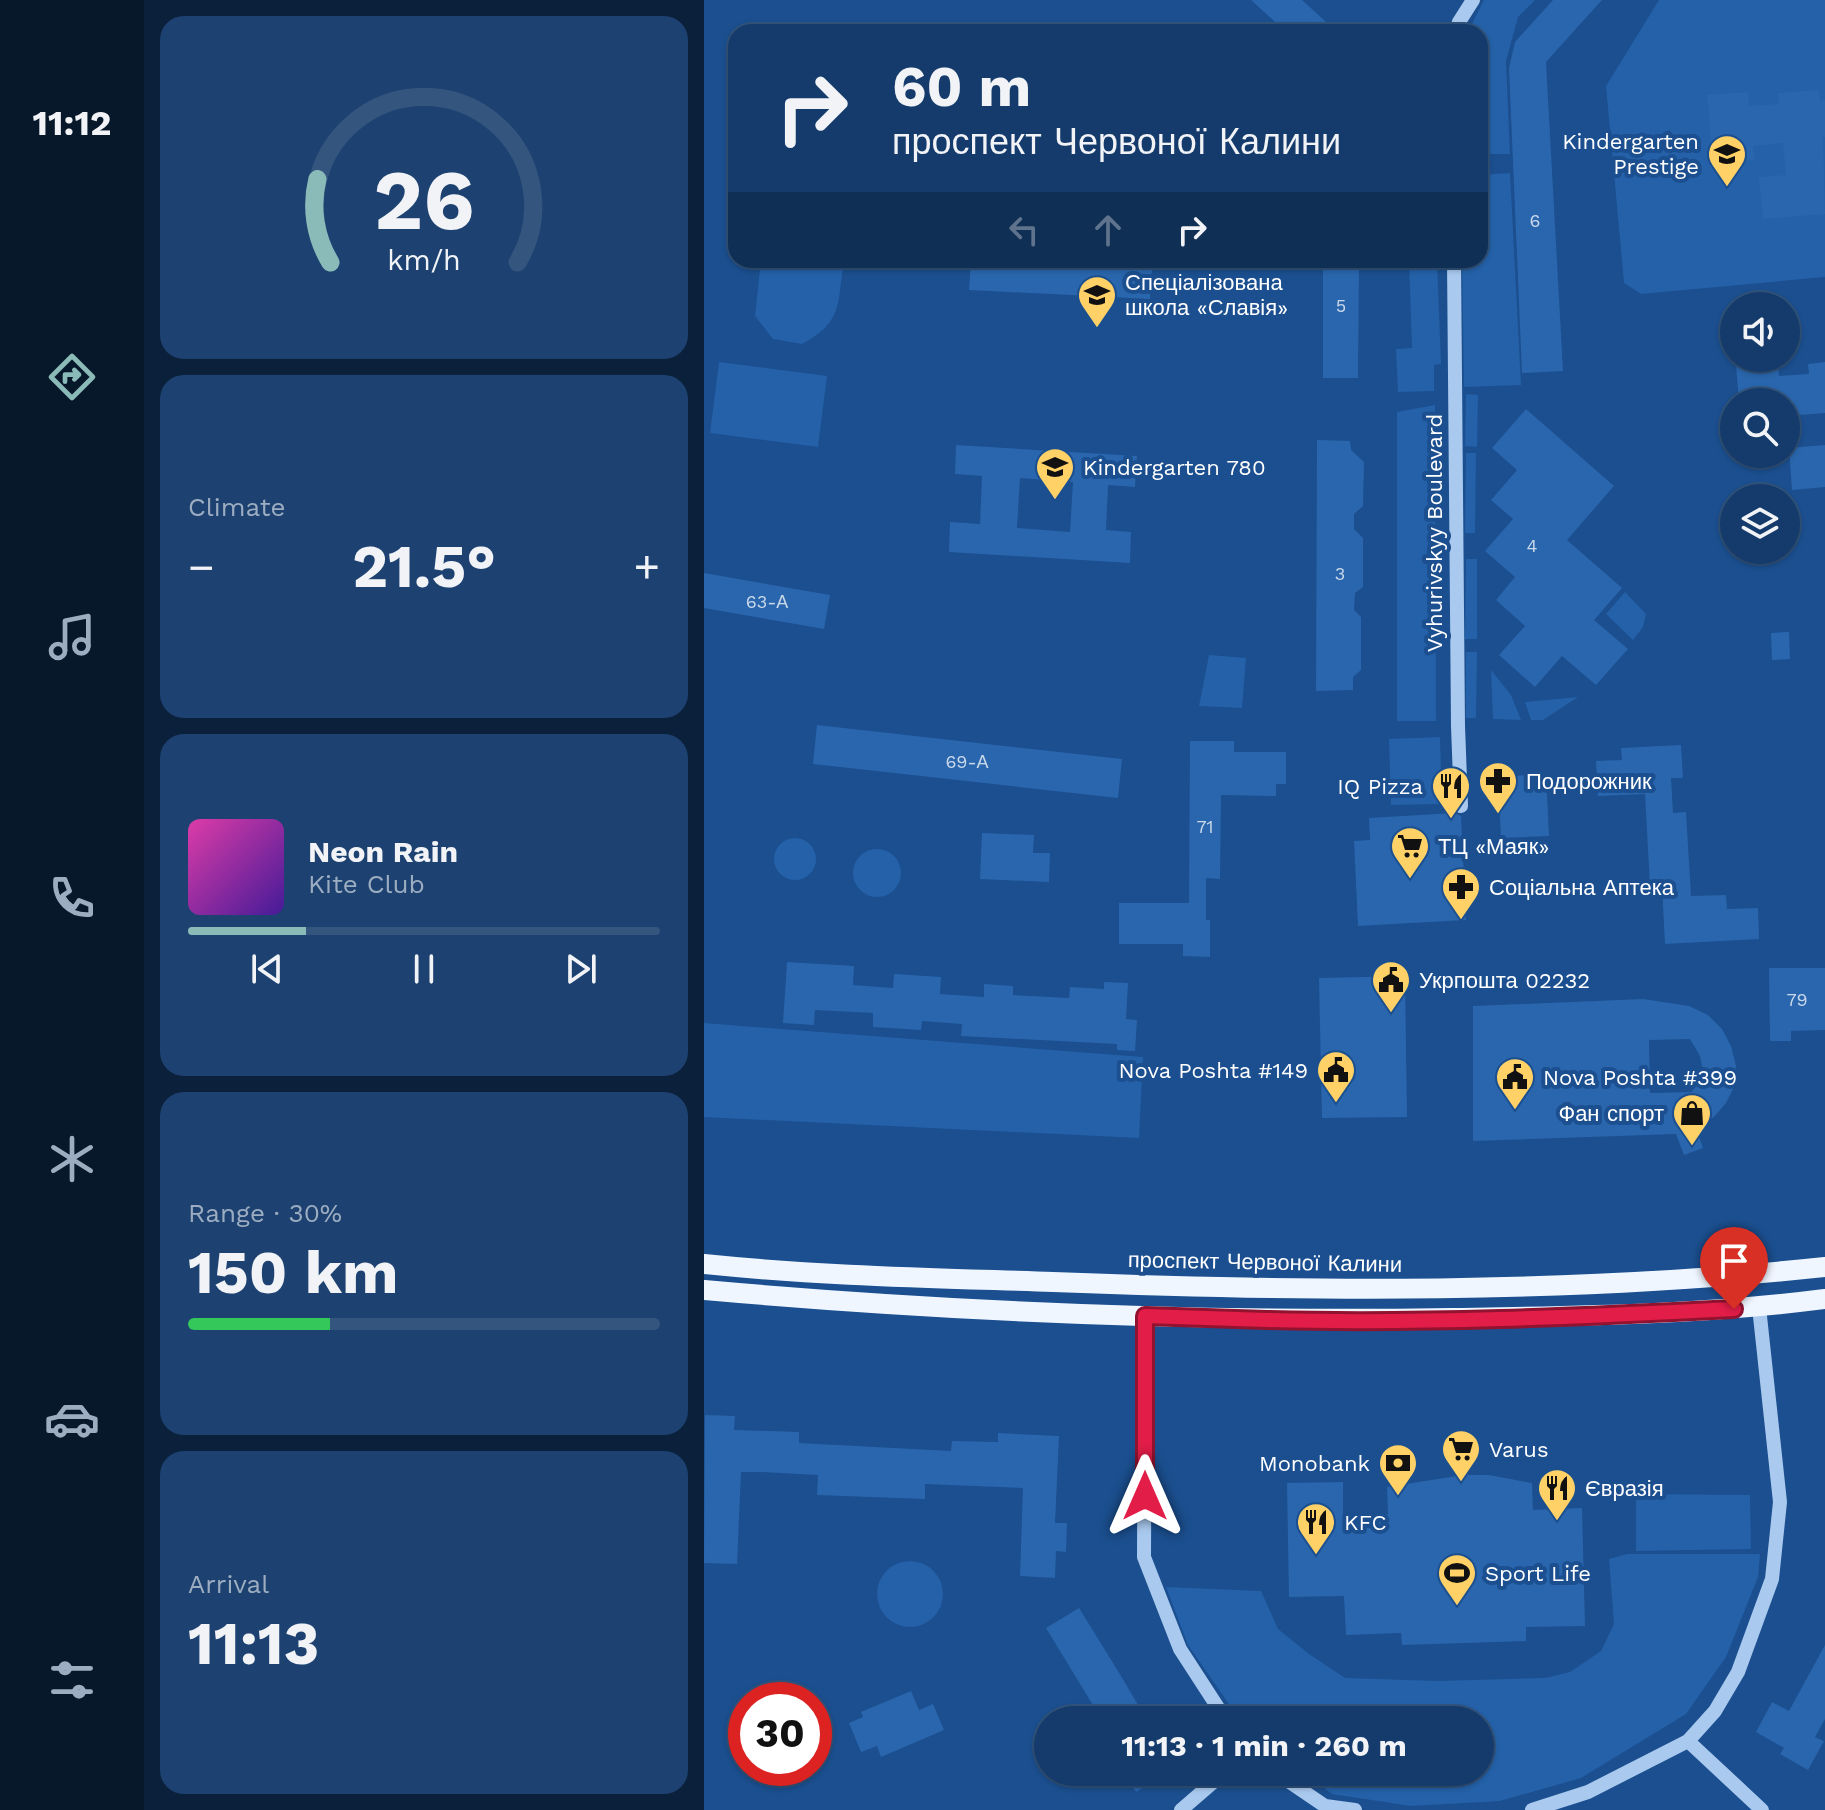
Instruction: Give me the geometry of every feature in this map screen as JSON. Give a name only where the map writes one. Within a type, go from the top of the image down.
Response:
[{"type":"main road","name":"проспект Червоної Калини","points":[[704,1264],[833,1274],[1218,1288],[1416,1288],[1598,1283],[1725,1278],[1825,1267]]},
{"type":"main road","points":[[704,1290],[835,1301],[1267,1320],[1604,1316],[1759,1307],[1825,1299]]},
{"type":"street","points":[[1458,24],[1473,0]]},
{"type":"street","name":"Vyhurivskyy Boulevard","points":[[1454,268],[1461,806]]},
{"type":"street","points":[[1532,1810],[1588,1792],[1688,1741],[1715,1711],[1738,1672],[1772,1579],[1780,1502],[1759,1307]]},
{"type":"street","points":[[1145,1316],[1144,1557],[1180,1649],[1217,1706]]},
{"type":"street","points":[[1688,1741],[1762,1810]]},
{"type":"street","points":[[1181,1810],[1209,1786]]},
{"type":"street","points":[[1296,1786],[1325,1806],[1355,1810]]},
{"type":"shaded area","points":[[1484,0],[1535,0],[1518,17],[1506,61],[1510,154],[1488,154],[1488,24],[1472,24]]},
{"type":"shaded area","name":"Kindergarten Prestige","points":[[1659,0],[1825,0],[1825,277],[1641,294],[1624,283],[1606,86]]},
{"type":"shaded area","points":[[1510,173],[1521,385],[1464,387],[1462,268],[1488,268],[1488,174]]},
{"type":"shaded area","points":[[760,268],[843,268],[839,300],[832,319],[816,336],[802,344],[773,339],[755,316]]},
{"type":"shaded area","points":[[1409,268],[1437,268],[1441,364],[1434,365],[1434,391],[1398,392],[1396,349],[1412,348]]},
{"type":"shaded area","points":[[719,362],[827,376],[818,447],[710,433]]},
{"type":"shaded area","points":[[1466,394],[1478,395],[1477,447],[1465,446]]},
{"type":"shaded area","points":[[1435,405],[1436,721],[1397,721],[1397,412]]},
{"type":"shaded area","points":[[1466,453],[1476,453],[1475,533],[1465,533]]},
{"type":"shaded area","points":[[1466,559],[1477,559],[1477,639],[1465,639]]},
{"type":"shaded area","points":[[1625,592],[1646,614],[1643,627],[1633,640],[1606,614]]},
{"type":"shaded area","points":[[1466,652],[1477,652],[1476,718],[1466,718]]},
{"type":"shaded area","points":[[1209,655],[1246,658],[1242,708],[1199,706]]},
{"type":"shaded area","points":[[1491,670],[1511,695],[1521,720],[1493,719]]},
{"type":"shaded area","points":[[1578,697],[1543,720],[1531,720],[1525,702]]},
{"type":"shaded area","points":[[1440,737],[1442,804],[1391,805],[1389,739]]},
{"type":"shaded area","points":[[795,838],[810,844],[816,859],[810,874],[795,880],[780,874],[774,859],[780,844]]},
{"type":"shaded area","points":[[877,849],[886,850],[894,856],[900,864],[900,882],[894,890],[886,896],[877,897],[868,896],[860,890],[854,882],[853,873],[854,864],[860,856],[868,850]]},
{"type":"shaded area","points":[[704,1023],[1143,1057],[1139,1138],[704,1117]]},
{"type":"shaded area","points":[[1636,1494],[1750,1495],[1751,1549],[1636,1551]]},
{"type":"shaded area","points":[[1627,1554],[1760,1554],[1758,1577],[1726,1657],[1686,1714],[1581,1778],[1500,1801],[1411,1806],[1332,1794],[1321,1786],[1494,1786],[1494,1706],[1230,1706],[1188,1645],[1166,1587],[1261,1591],[1278,1629],[1345,1678],[1438,1681],[1545,1678],[1570,1672],[1601,1651],[1614,1624],[1609,1559]]},
{"type":"shaded area","points":[[903,1561],[917,1561],[929,1566],[938,1575],[943,1594],[941,1607],[934,1618],[917,1627],[903,1627],[891,1622],[882,1613],[877,1601],[877,1587],[882,1575],[891,1566]]},
{"type":"building","points":[[1251,0],[1302,0],[1328,24],[1277,24]]},
{"type":"building","points":[[1553,0],[1602,0],[1546,62],[1563,371],[1522,373],[1509,68],[1515,42]]},
{"type":"building","points":[[1819,90],[1820,101],[1825,100],[1825,214],[1763,219],[1759,177],[1786,175],[1783,143],[1753,146],[1755,160],[1713,163],[1707,95],[1748,92],[1749,106],[1779,104],[1778,93]]},
{"type":"building","points":[[970,268],[1152,268],[1150,299],[969,290]]},
{"type":"building","points":[[1323,268],[1359,268],[1358,378],[1323,378]]},
{"type":"building","points":[[1825,362],[1825,413],[1800,415],[1800,388],[1738,388],[1737,372],[1779,372],[1779,376],[1809,374],[1808,364]]},
{"type":"building","points":[[1526,409],[1614,486],[1567,540],[1622,588],[1594,620],[1628,649],[1596,685],[1562,656],[1535,687],[1499,655],[1525,626],[1496,600],[1515,577],[1485,551],[1513,519],[1491,500],[1517,470],[1492,448]]},
{"type":"building","points":[[1317,440],[1350,441],[1351,450],[1364,462],[1363,506],[1354,514],[1354,529],[1363,538],[1363,587],[1355,593],[1354,610],[1361,617],[1361,670],[1353,677],[1353,690],[1316,691]]},
{"type":"building","points":[[956,445],[1137,456],[1135,487],[1108,485],[1106,530],[1131,532],[1130,563],[949,552],[950,522],[980,524],[982,476],[955,474]],"holes":[[[1020,478],[1073,482],[1070,532],[1017,528]]]},
{"type":"building","points":[[1825,445],[1825,487],[1800,489],[1800,484],[1792,484],[1790,468],[1800,468],[1800,447]]},
{"type":"building","points":[[704,573],[830,595],[824,629],[704,608]]},
{"type":"building","points":[[1789,632],[1790,659],[1772,660],[1771,633]]},
{"type":"building","points":[[817,725],[1122,759],[1118,798],[813,764]]},
{"type":"building","points":[[1190,741],[1234,741],[1234,752],[1286,752],[1286,784],[1276,784],[1276,796],[1221,795],[1220,879],[1206,878],[1210,957],[1183,956],[1183,944],[1119,944],[1119,903],[1189,903]]},
{"type":"building","points":[[1681,745],[1683,778],[1671,778],[1673,813],[1686,812],[1691,896],[1726,895],[1727,909],[1758,908],[1759,939],[1665,944],[1662,885],[1650,886],[1645,794],[1598,796],[1596,761],[1622,760],[1621,748]]},
{"type":"building","points":[[1546,774],[1549,836],[1501,838],[1498,777]]},
{"type":"building","name":"ТЦ «Маяк»","points":[[1454,813],[1461,816],[1466,920],[1358,926],[1354,841],[1370,840],[1369,818]]},
{"type":"building","points":[[982,833],[1034,835],[1033,853],[1050,853],[1049,882],[980,879]]},
{"type":"building","points":[[787,962],[854,966],[853,985],[893,988],[894,974],[941,977],[940,994],[984,997],[984,984],[1013,986],[1013,995],[1069,998],[1070,987],[1104,989],[1104,982],[1128,983],[1126,1019],[1137,1020],[1135,1051],[1117,1050],[1117,1044],[961,1036],[962,1024],[922,1021],[921,1030],[873,1027],[873,1013],[815,1010],[814,1025],[783,1023]]},
{"type":"building","points":[[1769,968],[1825,968],[1825,1030],[1791,1031],[1791,1041],[1770,1041]]},
{"type":"building","points":[[1405,976],[1407,1117],[1322,1118],[1319,978]]},
{"type":"building","points":[[1643,999],[1689,1006],[1708,1015],[1722,1029],[1731,1046],[1736,1066],[1734,1087],[1714,1117],[1696,1128],[1703,1148],[1684,1155],[1676,1134],[1473,1141],[1473,1006]],"holes":[[[1690,1039],[1700,1056],[1701,1075],[1692,1092],[1650,1093],[1649,1040]]]},
{"type":"building","points":[[705,1415],[735,1416],[734,1430],[799,1432],[799,1443],[951,1451],[952,1441],[998,1442],[998,1433],[1059,1436],[1055,1523],[1067,1523],[1066,1552],[1056,1551],[1055,1578],[1020,1576],[1023,1488],[925,1484],[925,1499],[817,1495],[818,1475],[741,1472],[737,1564],[704,1563]]},
{"type":"building","points":[[1463,1475],[1489,1475],[1532,1483],[1533,1510],[1582,1508],[1585,1626],[1526,1627],[1526,1641],[1402,1645],[1401,1633],[1346,1635],[1344,1596],[1289,1597],[1287,1483],[1343,1482],[1343,1516],[1388,1514],[1387,1487]]},
{"type":"building","points":[[1079,1608],[1139,1706],[1093,1706],[1046,1628]]},
{"type":"building","points":[[1825,1645],[1825,1719],[1815,1737],[1824,1741],[1808,1770],[1780,1754],[1784,1748],[1756,1732],[1772,1702],[1789,1711]]},
{"type":"building","points":[[911,1691],[919,1710],[933,1704],[944,1730],[881,1757],[877,1746],[861,1752],[849,1723],[863,1717],[861,1712]]},
{"type":"place","name":"Kindergarten Prestige","points":[[1727,188]]},
{"type":"place","name":"Спеціалізована школа «Славія»","points":[[1097,329]]},
{"type":"place","name":"Kindergarten 780","points":[[1055,501]]},
{"type":"place","name":"Подорожник","points":[[1498,815]]},
{"type":"place","name":"IQ Pizza","points":[[1451,820]]},
{"type":"place","name":"ТЦ «Маяк»","points":[[1410,880]]},
{"type":"place","name":"Соціальна Аптека","points":[[1461,921]]},
{"type":"place","name":"Укрпошта 02232","points":[[1391,1014]]},
{"type":"place","name":"Nova Poshta #149","points":[[1336,1104]]},
{"type":"place","name":"Nova Poshta #399","points":[[1515,1111]]},
{"type":"place","name":"Фан спорт","points":[[1692,1147]]},
{"type":"place","name":"Varus","points":[[1461,1483]]},
{"type":"place","name":"Monobank","points":[[1398,1497]]},
{"type":"place","name":"Євразія","points":[[1557,1522]]},
{"type":"place","name":"KFC","points":[[1316,1556]]},
{"type":"place","name":"Sport Life","points":[[1457,1607]]},
{"type":"route","points":[[1145,1496],[1145,1316],[1267,1320],[1414,1319],[1604,1316],[1734,1309]]}]
